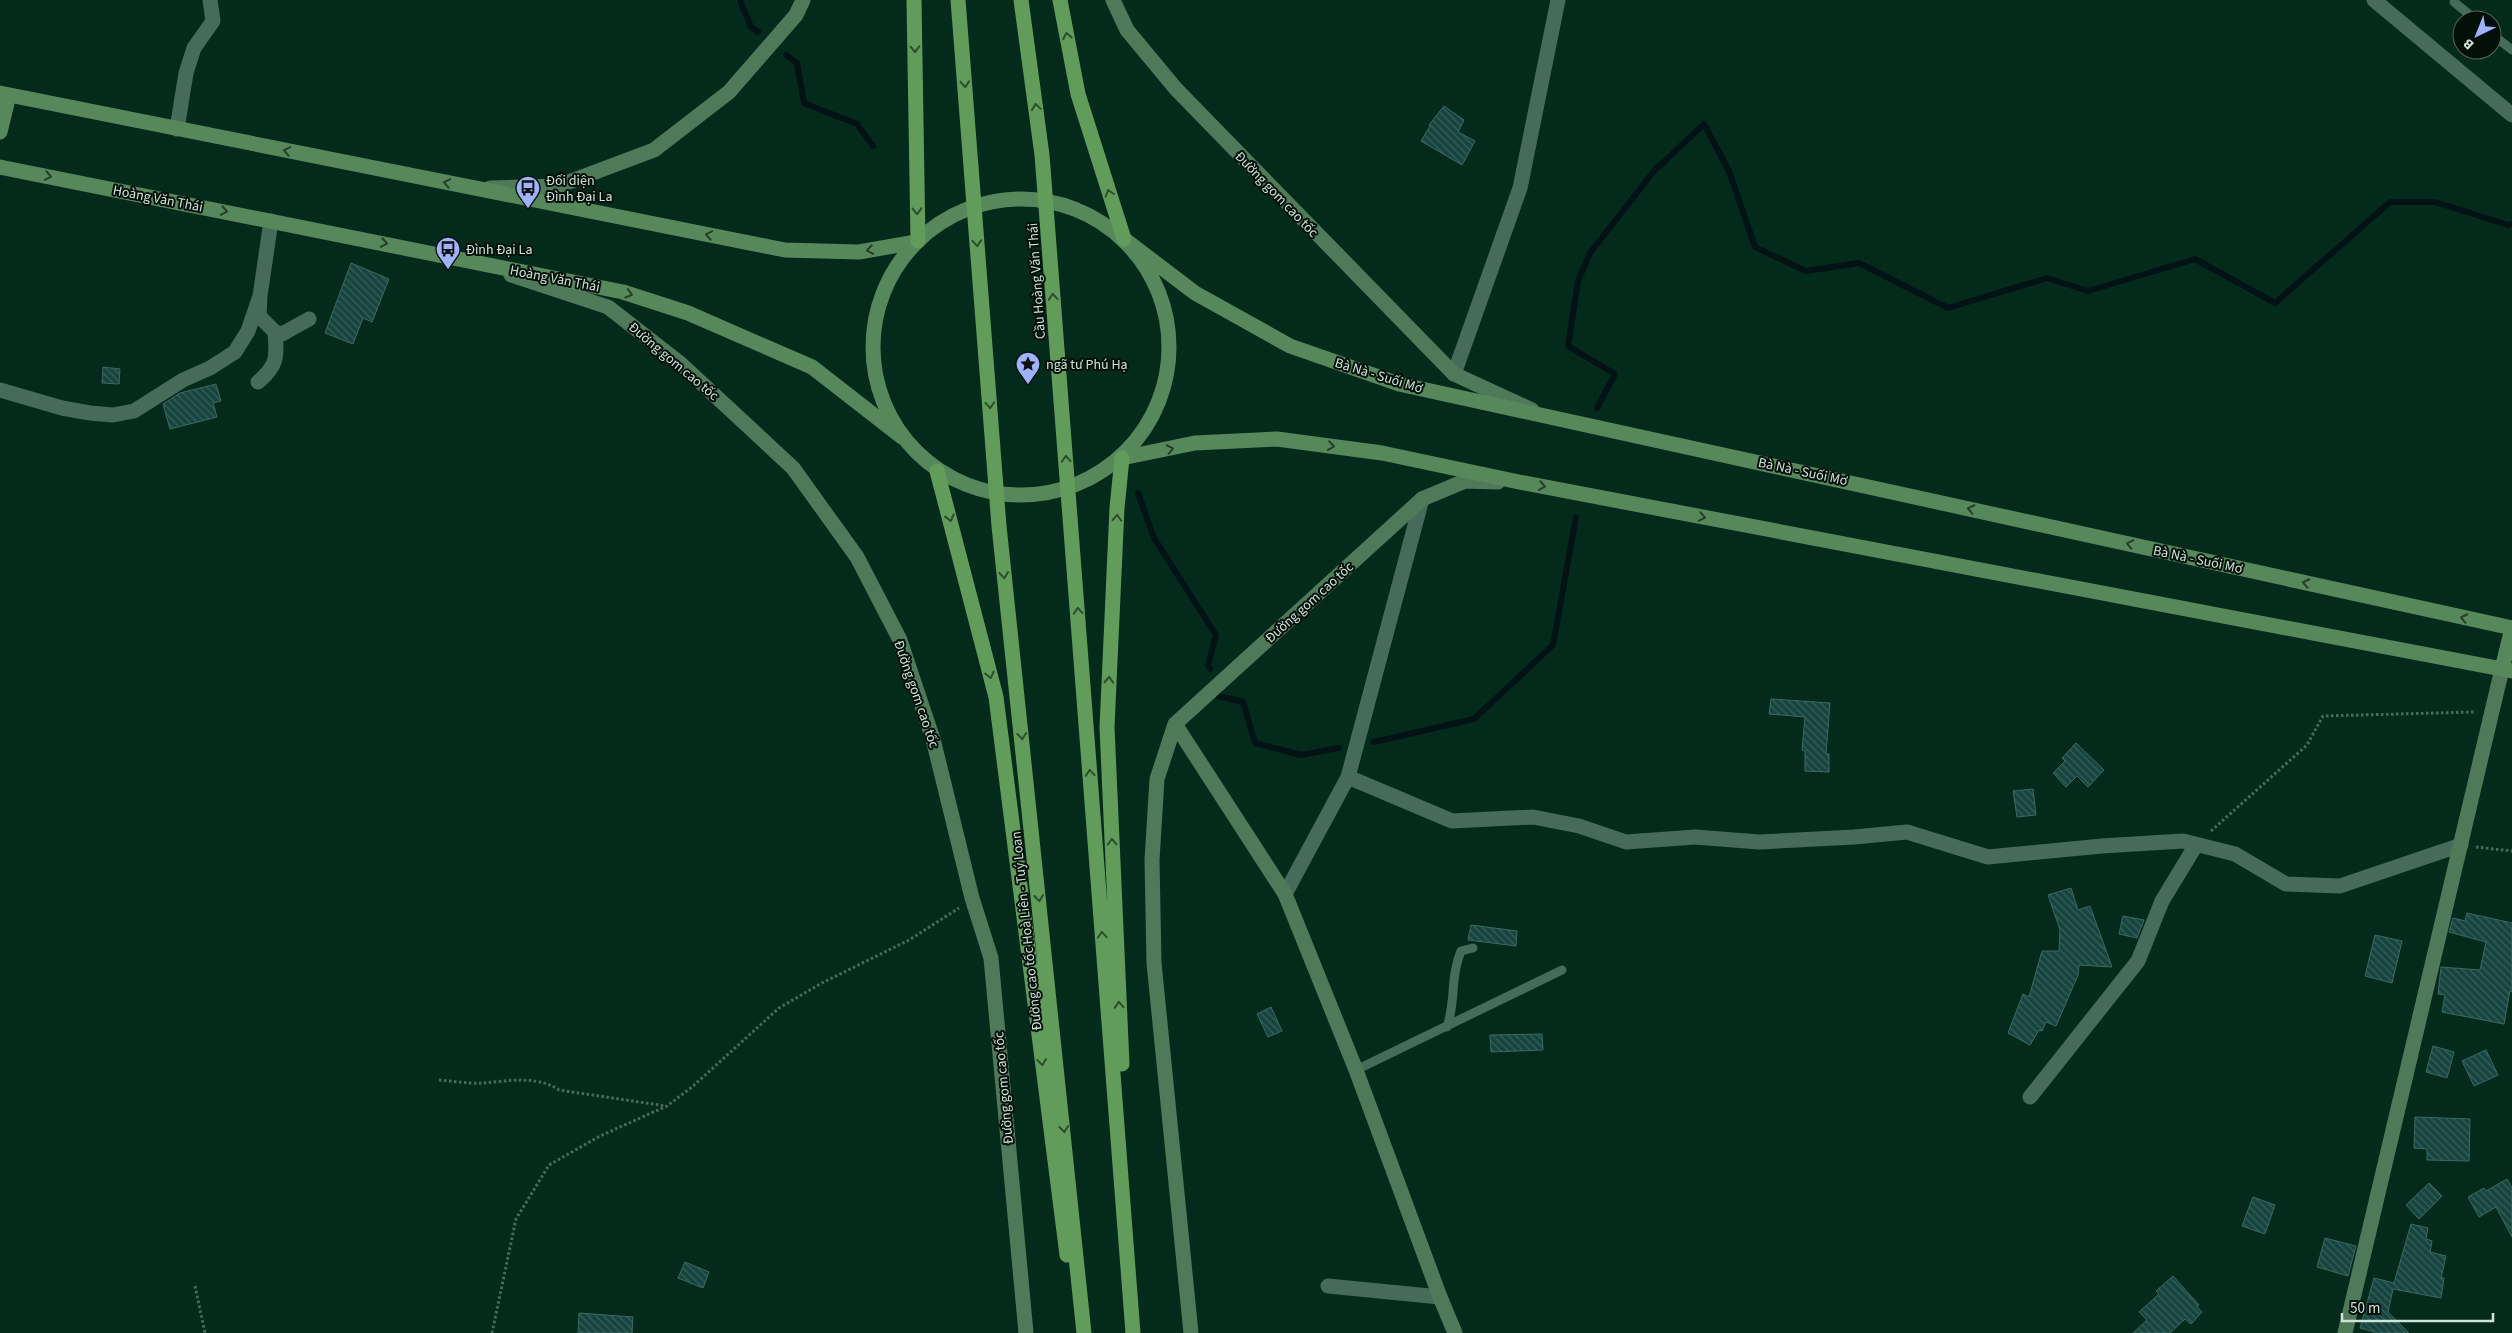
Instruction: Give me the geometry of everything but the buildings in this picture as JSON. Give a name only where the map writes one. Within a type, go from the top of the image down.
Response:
[{"type":"highway","points":[[914,0],[918,241]]},
{"type":"highway","name":"Đường cao tốc Hoà Liên - Tuý Loan","points":[[958,0],[999,526],[1084,1333]]},
{"type":"highway","name":"Cầu Hoàng Văn Thái","points":[[1022,0],[1042,155],[1134,1333]]},
{"type":"highway","points":[[1060,0],[1078,94],[1124,239]]},
{"type":"highway","points":[[1122,458],[1107,727],[1134,1333]]},
{"type":"highway","points":[[937,471],[996,697],[1076,1333]]},
{"type":"main road","points":[[475,188],[558,186],[654,150],[729,92],[796,15],[803,0]]},
{"type":"main road","name":"Đường gom cao tốc","points":[[1113,0],[1127,30],[1176,89],[1454,374],[1538,412]]},
{"type":"main road","points":[[0,132],[3,92],[177,129],[785,250],[859,252],[918,241]]},
{"type":"main road","name":"Hoàng Văn Thái","points":[[0,167],[623,292],[688,313],[812,367],[902,436]]},
{"type":"main road","name":"Bà Nà - Suối Mơ","points":[[902,436],[879,392],[872,343],[881,294],[903,254],[942,220],[987,202],[1036,199],[1083,212],[1124,239],[1195,293],[1290,346],[1399,384],[1538,412],[2512,628]]},
{"type":"main road","points":[[902,436],[937,471],[983,492],[1032,496],[1080,485],[1122,458],[1153,420],[1169,374],[1169,325],[1153,278],[1124,239]]},
{"type":"main road","name":"Đường gom cao tốc","points":[[470,261],[608,307],[681,364],[793,468],[856,557],[900,640],[933,739],[963,852],[972,898],[991,958],[1026,1333]]},
{"type":"main road","points":[[1122,458],[1196,444],[1277,439],[1382,453],[1519,482],[2507,670]]},
{"type":"main road","name":"Đường gom cao tốc","points":[[1191,1333],[1154,953],[1152,860],[1157,779],[1175,724],[1422,499],[1464,481],[1519,482]]},
{"type":"main road","points":[[2345,1333],[2492,711],[2507,670],[2512,628]]},
{"type":"main road","points":[[1175,724],[1285,894],[1356,1070],[1455,1333]]},
{"type":"street","points":[[177,129],[186,73],[194,48],[213,21],[210,0]]},
{"type":"street","points":[[1454,374],[1520,188],[1558,0]]},
{"type":"street","points":[[2374,0],[2512,115]]},
{"type":"street","points":[[271,221],[260,296],[259,316],[275,332],[282,334],[309,319]]},
{"type":"street","points":[[0,390],[62,408],[90,413],[113,416],[134,411],[183,380],[210,368],[235,352],[248,331],[260,296]]},
{"type":"street","points":[[258,382],[268,373],[277,358],[275,332]]},
{"type":"street","points":[[1285,894],[1348,777],[1422,499]]},
{"type":"street","points":[[1348,777],[1452,821],[1533,817],[1579,826],[1626,842],[1695,837],[1759,842],[1907,832],[1988,857],[2102,846],[2183,841],[2235,854],[2286,884],[2340,886],[2461,845]]},
{"type":"street","points":[[2030,1098],[2138,961],[2162,901],[2196,845]]},
{"type":"street","points":[[1328,1286],[1440,1297]]},
{"type":"lane","points":[[2454,2],[2464,10]]},
{"type":"lane","points":[[2502,42],[2512,50]]},
{"type":"lane","points":[[1447,1027],[1453,1011],[1454,967],[1461,951],[1473,948]]},
{"type":"lane","points":[[1356,1070],[1562,970]]},
{"type":"path","points":[[2196,845],[2307,745],[2324,716],[2492,711]]},
{"type":"path","points":[[2461,845],[2512,851]]},
{"type":"path","points":[[492,1333],[516,1219],[549,1165],[600,1136],[667,1106],[692,1087],[779,1008],[822,983],[909,940],[972,898]]},
{"type":"path","points":[[440,1080],[481,1083],[512,1079],[550,1083],[559,1090],[667,1106]]},
{"type":"path","points":[[195,1286],[205,1333]]},
{"type":"waterway","points":[[740,0],[751,27],[758,32]]},
{"type":"waterway","points":[[786,55],[797,63],[804,103],[857,124],[873,146]]},
{"type":"waterway","points":[[1597,408],[1615,374],[1568,346],[1578,281],[1590,253],[1654,171],[1704,124],[1729,171],[1755,247],[1806,271],[1859,263],[1948,308],[2047,278],[2088,291],[2195,259],[2275,303],[2390,202],[2435,202],[2508,225],[2512,224]]},
{"type":"waterway","points":[[1138,493],[1154,538],[1216,635],[1208,665],[1210,669]]},
{"type":"waterway","points":[[1374,742],[1474,719],[1553,645],[1576,517]]},
{"type":"waterway","points":[[1218,696],[1243,702],[1255,743],[1301,755],[1339,748]]},
{"type":"place","name":"Đối diện Đình Đại La","points":[[528,209]]},
{"type":"place","name":"Đình Đại La","points":[[448,270]]},
{"type":"place","name":"ngã tư Phú Hạ","points":[[1028,385]]}]
